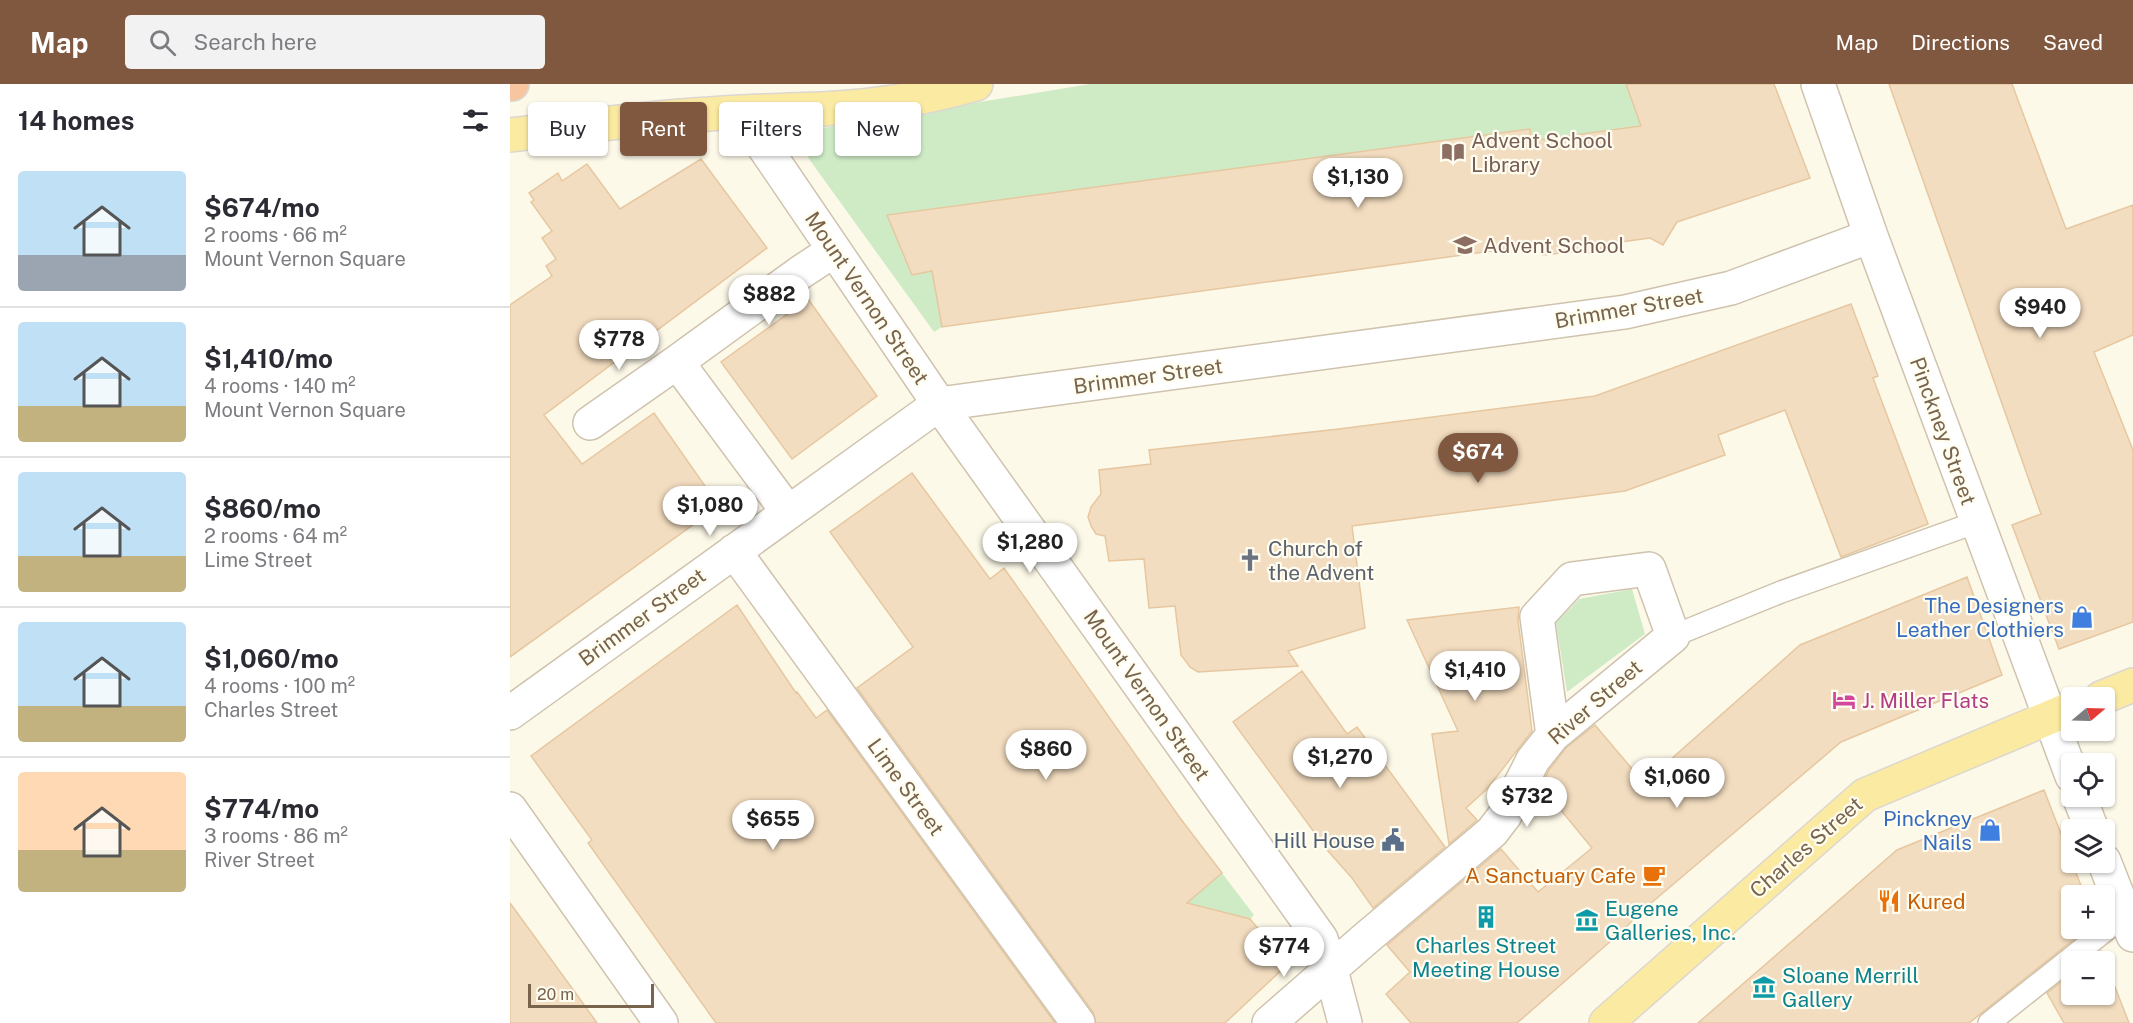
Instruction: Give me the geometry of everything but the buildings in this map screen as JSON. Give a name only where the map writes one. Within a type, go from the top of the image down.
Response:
[{"type":"main road","points":[[823,109],[888,103],[976,84]]},
{"type":"main road","points":[[510,135],[612,122],[719,115]]},
{"type":"main road","points":[[2115,692],[2133,685]]},
{"type":"main road","name":"Charles Street","points":[[1606,1023],[1865,795],[2060,712]]},
{"type":"street","name":"Pinckney Street","points":[[1818,84],[1871,236],[1977,522],[2060,712],[2068,753]]},
{"type":"street","name":"Mount Vernon Street","points":[[770,156],[939,404],[1321,939],[1345,1023]]},
{"type":"street","name":"Brimmer Street","points":[[510,713],[939,404],[1625,312],[1731,288],[1871,236]]},
{"type":"street","points":[[590,423],[833,251]]},
{"type":"street","points":[[677,362],[788,512]]},
{"type":"street","name":"Lime Street","points":[[734,551],[1078,1023]]},
{"type":"street","points":[[1553,735],[1537,617],[1572,579],[1649,569],[1673,636]]},
{"type":"street","name":"River Street","points":[[1269,1023],[1492,832],[1505,815],[1533,760],[1553,735],[1673,636]]},
{"type":"street","points":[[510,808],[661,1023]]},
{"type":"street","points":[[2109,873],[2130,921]]},
{"type":"lane","name":"River Street","points":[[1673,636],[1781,592],[1977,522]]},
{"type":"lane","points":[[1989,1023],[2130,921]]},
{"type":"green space","points":[[1090,84],[1626,84],[1641,126],[1531,141],[1530,130],[912,275],[932,271],[942,327],[934,332],[807,156],[823,156],[823,128],[835,126],[835,156],[921,156],[921,112]]},
{"type":"green space","points":[[1632,589],[1645,634],[1567,692],[1556,623],[1579,599]]},
{"type":"green space","points":[[1222,873],[1254,915],[1250,919],[1176,912]]},
{"type":"place","name":"Advent School Library","points":[[1453,152]]},
{"type":"place","name":"Advent School","points":[[1465,245]]},
{"type":"place","name":"Church of the Advent","points":[[1250,560]]},
{"type":"place","name":"The Designers Leather Clothiers","points":[[2082,617]]},
{"type":"place","name":"J. Miller Flats","points":[[1844,700]]},
{"type":"place","name":"Pinckney Nails","points":[[1990,830]]},
{"type":"place","name":"Hill House","points":[[1393,840]]},
{"type":"place","name":"A Sanctuary Cafe","points":[[1654,875]]},
{"type":"place","name":"Kured","points":[[1889,901]]},
{"type":"place","name":"Charles Street Meeting House","points":[[1486,917]]},
{"type":"place","name":"Eugene Galleries, Inc.","points":[[1587,920]]},
{"type":"place","name":"Sloane Merrill Gallery","points":[[1764,987]]}]
